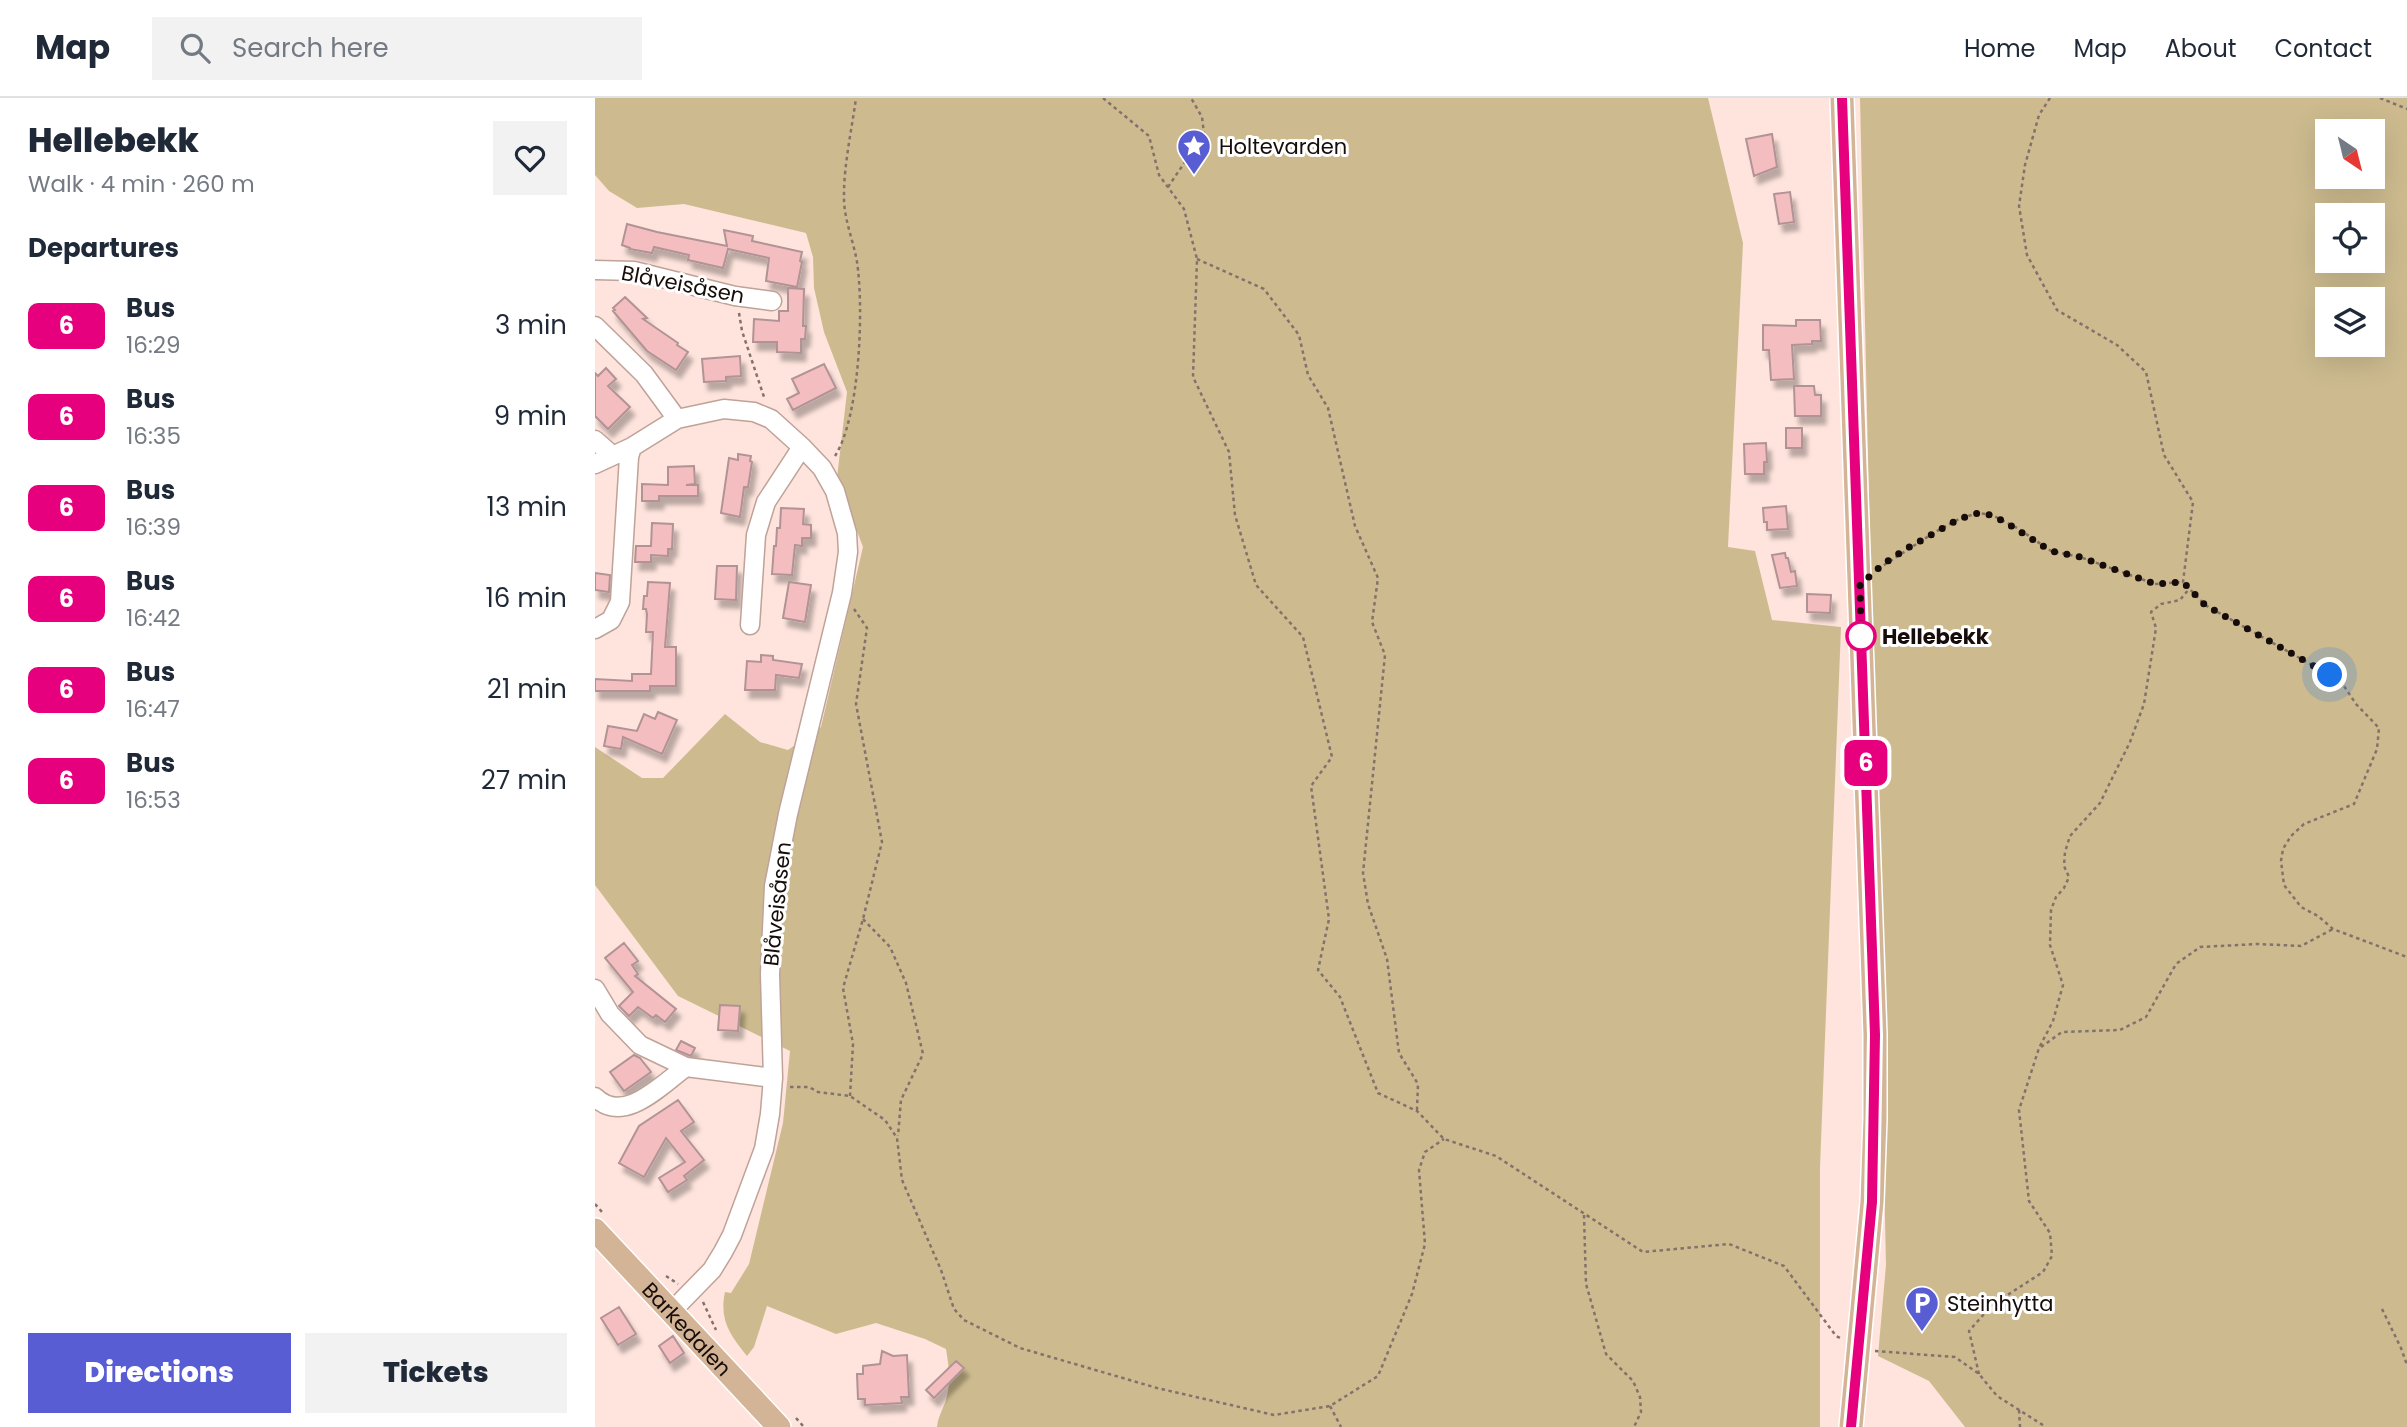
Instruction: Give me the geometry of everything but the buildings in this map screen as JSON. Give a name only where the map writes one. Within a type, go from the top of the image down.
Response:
[{"type":"main road","points":[[1842,98],[1871,894],[1875,1118],[1872,1202],[1851,1427]]},
{"type":"main road","name":"Barkedalen","points":[[595,1230],[779,1427]]},
{"type":"street","name":"Blåveisåsen","points":[[595,270],[635,271],[736,296],[772,301]]},
{"type":"street","points":[[595,326],[644,374],[677,419]]},
{"type":"street","name":"Blåveisåsen","points":[[595,464],[632,447],[677,419],[724,409],[754,412],[771,419],[822,468],[835,491],[847,533],[848,552],[842,593],[785,826],[774,886],[770,974],[772,1078],[770,1115],[764,1149],[732,1235],[712,1270],[672,1311]]},
{"type":"street","points":[[595,440],[612,455]]},
{"type":"street","points":[[595,629],[611,620],[620,602],[629,457],[632,447]]},
{"type":"street","points":[[750,625],[756,535],[762,513],[766,502],[803,447]]},
{"type":"street","points":[[595,989],[610,1014],[640,1045],[686,1067],[772,1078]]},
{"type":"street","points":[[595,1097],[612,1106],[624,1107],[638,1102],[686,1067]]},
{"type":"path","points":[[822,468],[831,462],[840,449],[849,419],[857,367],[861,293],[844,194],[856,98]]},
{"type":"path","points":[[1103,98],[1149,136],[1159,174],[1184,209],[1197,259],[1193,377],[1229,452],[1235,515],[1256,585],[1303,637],[1332,757],[1311,786],[1329,919],[1318,970],[1340,997],[1378,1093],[1417,1111],[1444,1139],[1496,1156],[1643,1252],[1729,1244],[1784,1266],[1836,1336],[1860,1349],[1955,1357],[1979,1374],[1997,1396],[2046,1427]]},
{"type":"path","points":[[1168,187],[1204,134],[1202,117],[1191,98]]},
{"type":"path","points":[[2050,98],[2039,115],[2025,165],[2019,206],[2027,255],[2057,310],[2117,345],[2146,372],[2164,455],[2193,502],[2183,582],[2205,605],[2330,675],[2344,686],[2356,704],[2379,728],[2377,749],[2354,804],[2304,824],[2291,836],[2283,849],[2281,861],[2284,885],[2301,907],[2318,916],[2333,929],[2407,957]]},
{"type":"path","points":[[2380,98],[2407,109]]},
{"type":"path","points":[[1197,259],[1264,289],[1299,335],[1308,375],[1328,408],[1355,526],[1378,578],[1372,622],[1385,655],[1363,873],[1368,904],[1387,959],[1399,1053],[1418,1084],[1417,1111]]},
{"type":"path","points":[[736,296],[742,331],[771,419]]},
{"type":"path","points":[[1860,585],[1882,565],[1906,549],[1959,519],[1978,513],[1991,515],[2019,529],[2051,551],[2080,557],[2155,584],[2183,582]]},
{"type":"path","points":[[1979,1374],[1969,1331],[1992,1305],[2043,1272],[2052,1256],[2050,1233],[2029,1201],[2019,1110],[2039,1048],[2053,1021],[2063,985],[2050,945],[2050,922],[2056,897],[2069,877],[2064,866],[2065,852],[2070,836],[2100,803],[2130,741],[2144,704],[2156,628],[2151,612],[2161,604],[2180,600],[2189,589]]},
{"type":"path","points":[[842,593],[867,628],[856,704],[882,842],[843,988],[853,1044],[850,1096]]},
{"type":"path","points":[[863,919],[890,947],[906,982],[923,1054],[901,1100],[897,1138],[902,1180],[941,1270],[954,1309],[964,1320],[1020,1348],[1157,1388],[1275,1415],[1330,1406],[1378,1376],[1412,1294],[1425,1244],[1419,1170],[1425,1152],[1444,1139]]},
{"type":"path","points":[[2039,1048],[2062,1032],[2120,1030],[2146,1017],[2176,964],[2200,947],[2258,944],[2301,946],[2333,929]]},
{"type":"path","points":[[772,1078],[791,1087],[809,1087],[818,1092],[850,1096],[885,1120],[897,1138]]},
{"type":"path","points":[[1584,1215],[1586,1284],[1606,1354],[1633,1381],[1640,1397],[1640,1412],[1635,1427]]},
{"type":"path","points":[[2382,1309],[2407,1365]]},
{"type":"path","points":[[1330,1406],[1341,1427]]},
{"type":"path","points":[[2019,1410],[2020,1427]]},
{"type":"shaded area","points":[[595,98],[1708,98],[1743,243],[1728,547],[1755,551],[1772,620],[1841,627],[1820,1167],[1820,1427],[937,1427],[948,1393],[948,1362],[946,1349],[925,1339],[876,1323],[836,1334],[767,1306],[754,1347],[747,1356],[727,1327],[725,1292],[731,1293],[749,1264],[783,1123],[790,1051],[678,996],[595,885],[595,747],[642,778],[663,778],[725,714],[760,742],[788,750],[821,727],[863,547],[837,478],[847,392],[824,332],[814,288],[813,257],[806,233],[684,204],[637,208],[609,191],[595,175]]},
{"type":"shaded area","points":[[1860,98],[2407,98],[2407,1427],[1965,1427],[1929,1381],[1878,1356],[1886,1265]]},
{"type":"bus line","name":"6","points":[[1842,98],[1875,1035],[1872,1202],[1851,1427]]},
{"type":"place","name":"Holtevarden","points":[[1194,176]]},
{"type":"place","name":"Hellebekk","points":[[1861,636]]},
{"type":"place","name":"Steinhytta","points":[[1922,1333]]},
{"type":"route","points":[[1861,636],[1860,585],[1882,565],[1906,549],[1959,519],[1978,513],[1991,515],[2019,529],[2051,551],[2080,557],[2155,584],[2183,582],[2205,605],[2330,675]]}]
